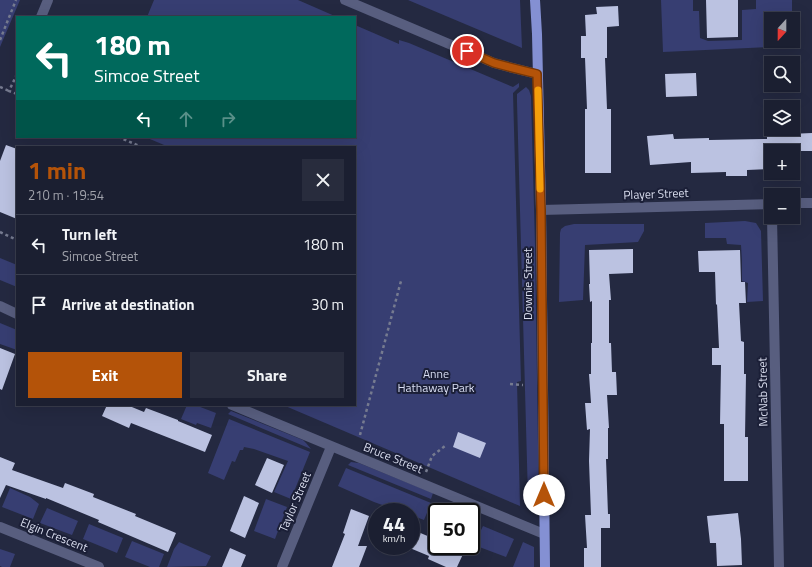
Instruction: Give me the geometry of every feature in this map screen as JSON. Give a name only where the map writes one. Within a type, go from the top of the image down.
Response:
[{"type":"main road","name":"Downie Street","points":[[535,0],[541,210],[545,567]]},
{"type":"street","points":[[41,16],[48,0]]},
{"type":"street","points":[[345,0],[494,63],[537,74]]},
{"type":"street","points":[[800,203],[812,203]]},
{"type":"street","name":"Player Street","points":[[541,210],[764,204]]},
{"type":"street","name":"McNab Street","points":[[772,224],[779,567]]},
{"type":"street","points":[[0,306],[16,314]]},
{"type":"street","name":"Bruce Street","points":[[234,406],[544,534]]},
{"type":"street","name":"Taylor Street","points":[[282,567],[331,447]]},
{"type":"street","name":"Elgin Crescent","points":[[0,527],[99,567]]},
{"type":"path","points":[[0,40],[16,0]]},
{"type":"path","points":[[9,91],[16,76]]},
{"type":"path","points":[[0,87],[16,94]]},
{"type":"path","points":[[120,138],[140,146]]},
{"type":"path","points":[[0,232],[16,240]]},
{"type":"path","points":[[360,435],[401,281]]},
{"type":"path","points":[[510,384],[523,385]]},
{"type":"path","points":[[422,484],[432,456],[445,446]]},
{"type":"green space","points":[[0,0],[20,0],[0,47]]},
{"type":"green space","points":[[154,0],[298,0],[335,16],[147,16]]},
{"type":"green space","points":[[408,0],[520,0],[522,48]]},
{"type":"green space","points":[[661,0],[693,0],[693,11],[699,11],[700,38],[708,41],[742,40],[742,10],[756,9],[756,0],[792,0],[792,12],[764,12],[764,47],[663,52]]},
{"type":"green space","name":"Anne Hathaway Park","points":[[356,25],[399,44],[399,40],[409,43],[513,87],[519,83],[519,87],[513,93],[521,381],[517,382],[520,506],[285,406],[356,406],[356,146],[167,146],[147,138],[356,138]]},
{"type":"green space","points":[[526,87],[531,96],[535,245],[539,505],[537,507],[532,504],[528,498],[517,102],[517,94]]},
{"type":"green space","points":[[745,221],[756,223],[761,231],[763,301],[747,302],[748,283],[742,281],[741,245],[727,244],[726,238],[705,238],[705,223]]},
{"type":"green space","points":[[574,224],[644,224],[644,231],[638,242],[585,245],[583,300],[559,302],[560,233],[561,229],[565,226]]},
{"type":"green space","points":[[0,258],[16,265],[16,287],[0,280]]},
{"type":"green space","points":[[0,323],[16,330],[16,350],[0,344]]},
{"type":"green space","points":[[187,406],[198,406],[216,413],[211,428],[197,423],[196,425],[181,419]]},
{"type":"green space","points":[[231,411],[303,440],[311,449],[228,414]]},
{"type":"green space","points":[[229,419],[310,452],[291,499],[274,492],[288,461],[254,449],[244,447],[243,450],[240,450],[235,462],[232,461],[224,480],[208,473]]},
{"type":"green space","points":[[351,462],[359,463],[433,493],[431,499],[348,465]]},
{"type":"green space","points":[[346,468],[431,503],[428,503],[428,510],[424,520],[420,518],[420,503],[377,503],[338,486]]},
{"type":"green space","points":[[10,488],[30,497],[39,504],[33,519],[2,507]]},
{"type":"green space","points":[[266,499],[287,507],[275,539],[254,531]]},
{"type":"green space","points":[[47,508],[78,521],[72,535],[40,523]]},
{"type":"green space","points":[[89,524],[123,538],[117,553],[83,539]]},
{"type":"green space","points":[[483,526],[514,539],[506,557],[480,547],[480,532]]},
{"type":"green space","points":[[132,541],[164,554],[159,567],[150,567],[125,557]]},
{"type":"green space","points":[[179,542],[211,556],[206,566],[167,567],[174,549]]},
{"type":"green space","points":[[523,542],[534,547],[534,567],[513,567]]},
{"type":"green space","points":[[0,549],[15,554],[10,567],[0,566]]},
{"type":"building","points":[[706,0],[738,0],[738,37],[707,38]]},
{"type":"building","points":[[618,6],[619,26],[607,27],[607,58],[605,58],[607,109],[611,109],[611,173],[585,173],[585,109],[587,109],[585,58],[581,58],[581,36],[586,36],[585,15],[597,14],[596,7]]},
{"type":"building","points":[[696,73],[697,96],[666,97],[665,74]]},
{"type":"building","points":[[812,133],[812,151],[800,151],[800,144],[764,144],[764,169],[747,170],[747,176],[726,176],[726,172],[691,173],[691,162],[650,165],[647,136],[673,134],[674,139],[709,138],[709,140],[767,139],[767,136],[800,136],[800,134]]},
{"type":"building","points":[[6,145],[16,149],[16,219],[0,212],[0,161]]},
{"type":"building","points":[[633,249],[633,273],[609,274],[611,300],[609,300],[609,343],[611,343],[612,372],[616,372],[617,395],[607,395],[609,428],[608,459],[606,459],[610,528],[601,528],[601,567],[584,567],[584,548],[587,548],[585,515],[591,515],[589,461],[590,429],[587,430],[585,403],[591,403],[589,374],[591,374],[592,301],[590,302],[589,250]]},
{"type":"building","points":[[740,250],[741,282],[745,282],[746,303],[739,303],[741,341],[744,342],[744,374],[746,374],[745,437],[748,437],[748,481],[724,481],[724,424],[720,424],[721,365],[712,365],[712,348],[719,348],[715,272],[699,272],[698,251]]},
{"type":"building","points":[[0,348],[15,354],[2,390],[0,389]]},
{"type":"building","points":[[107,406],[129,406],[144,412],[146,408],[212,435],[205,452],[131,423],[129,428],[102,416]]},
{"type":"building","points":[[458,432],[486,443],[480,458],[453,447]]},
{"type":"building","points":[[0,457],[15,463],[12,470],[63,488],[65,483],[94,494],[93,497],[136,514],[135,516],[176,533],[168,552],[98,522],[99,520],[46,498],[6,485],[0,498]]},
{"type":"building","points":[[267,458],[284,465],[272,493],[255,485]]},
{"type":"building","points":[[244,496],[259,503],[245,538],[230,531]]},
{"type":"building","points":[[351,509],[368,516],[358,546],[367,546],[359,567],[332,567],[345,534],[343,533]]},
{"type":"building","points":[[738,513],[742,565],[717,566],[716,543],[710,543],[707,516]]},
{"type":"building","points":[[420,533],[428,536],[428,555],[463,555],[457,567],[446,567],[428,559],[429,556],[420,552]]},
{"type":"building","points":[[230,548],[246,555],[241,567],[222,567]]},
{"type":"slow traffic","points":[[538,90],[540,189]]},
{"type":"route","points":[[467,51],[494,63],[537,74],[541,210],[544,495]]}]
